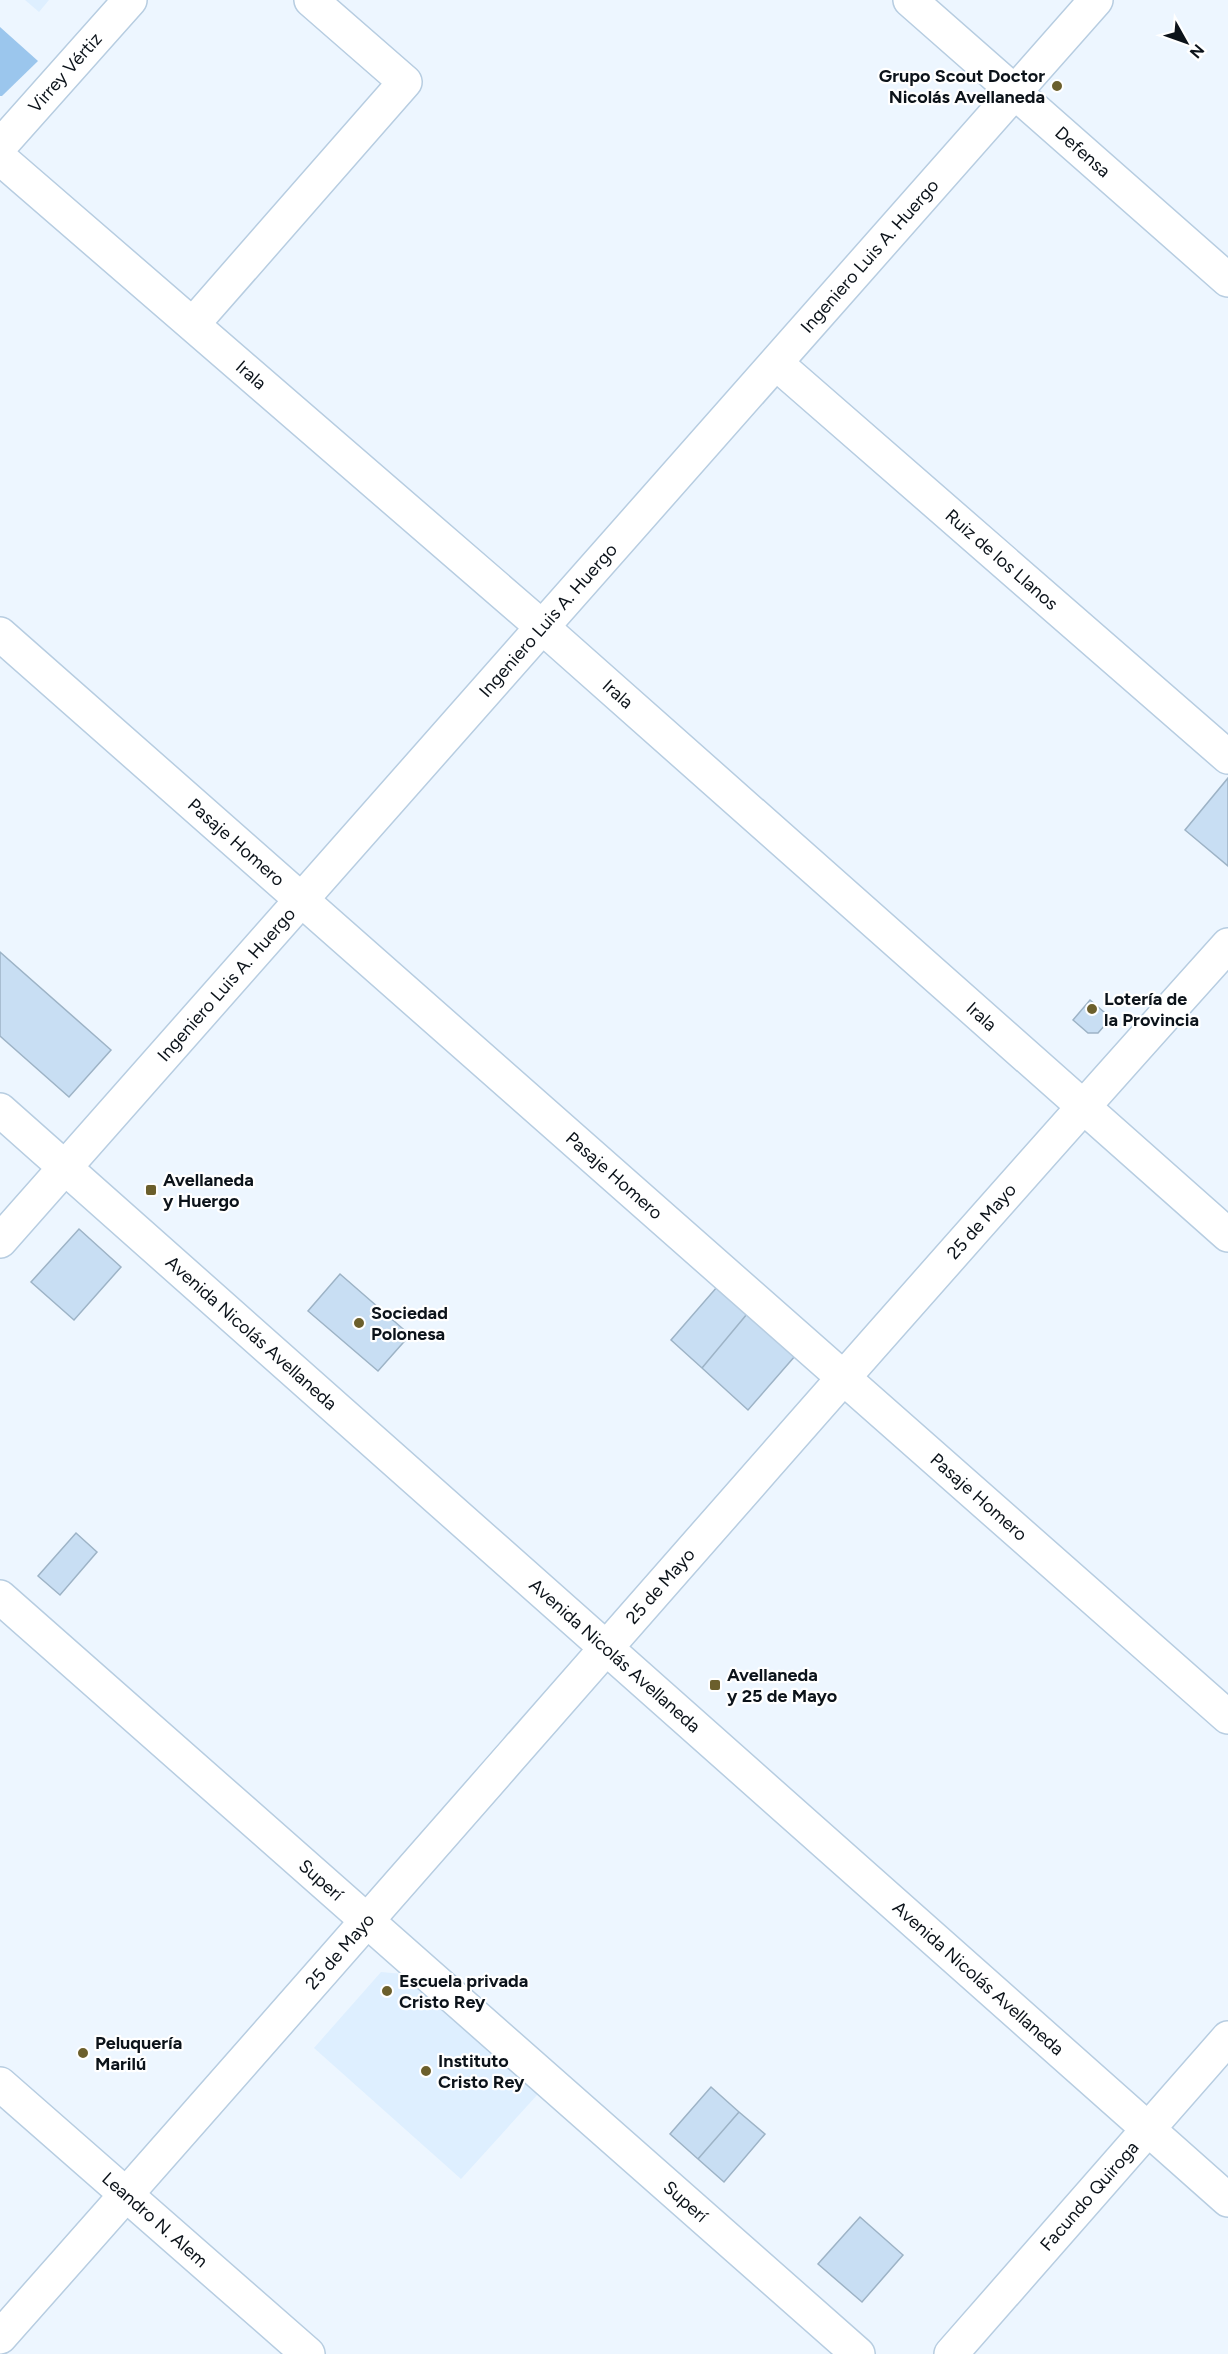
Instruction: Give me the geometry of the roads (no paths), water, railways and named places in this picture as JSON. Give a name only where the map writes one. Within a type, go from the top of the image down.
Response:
[{"type":"street","name":"Virrey Vértiz","points":[[0,146],[130,0]]},
{"type":"street","points":[[193,324],[405,82],[311,0]]},
{"type":"street","name":"Defensa","points":[[910,0],[1228,280]]},
{"type":"street","name":"Ingeniero Luis A. Huergo","points":[[0,1241],[299,899],[777,364],[1096,0]]},
{"type":"street","name":"Irala","points":[[0,158],[541,626],[1228,1235]]},
{"type":"street","name":"Ruiz de los Llanos","points":[[777,364],[1228,756]]},
{"type":"street","name":"Pasaje Homero","points":[[0,634],[1228,1717]]},
{"type":"street","name":"25 de Mayo","points":[[0,2337],[608,1649],[843,1376],[1228,945]]},
{"type":"street","name":"Avenida Nicolás Avellaneda","points":[[0,1110],[1228,2200]]},
{"type":"street","name":"Superí","points":[[0,1597],[858,2354]]},
{"type":"street","name":"Facundo Quiroga","points":[[951,2354],[1228,2038]]},
{"type":"street","name":"Leandro N. Alem","points":[[0,2084],[308,2354]]},
{"type":"place","name":"Grupo Scout Doctor Nicolás Avellaneda","points":[[1057,86]]},
{"type":"place","name":"Lotería de la Provincia","points":[[1092,1009]]},
{"type":"place","name":"Avellaneda y Huergo","points":[[151,1190]]},
{"type":"place","name":"Sociedad Polonesa","points":[[359,1323]]},
{"type":"place","name":"Avellaneda y 25 de Mayo","points":[[715,1685]]},
{"type":"place","name":"Escuela privada Cristo Rey","points":[[387,1991]]},
{"type":"place","name":"Peluquería Marilú","points":[[83,2053]]},
{"type":"place","name":"Instituto Cristo Rey","points":[[426,2071]]}]
